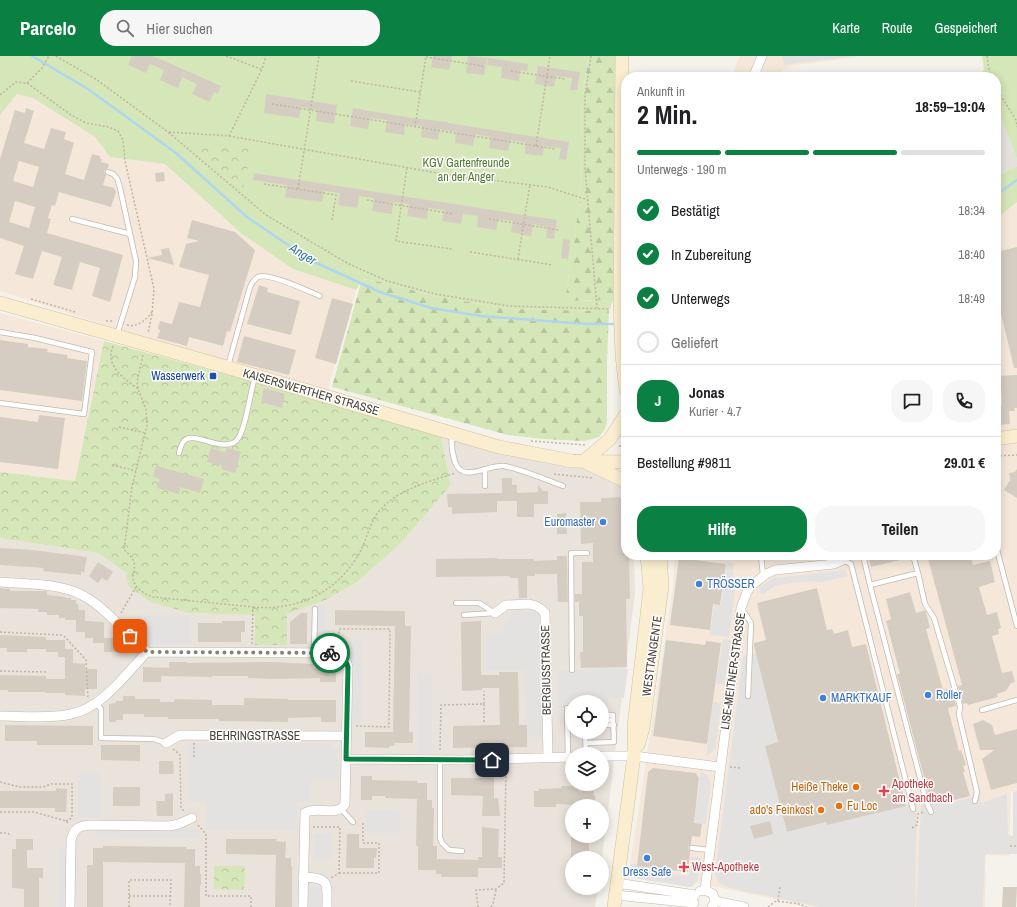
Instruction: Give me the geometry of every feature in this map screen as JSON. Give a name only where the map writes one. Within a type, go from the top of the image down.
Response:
[{"type":"street","points":[[622,56],[622,72]]},
{"type":"street","points":[[755,72],[762,56]]},
{"type":"street","points":[[621,183],[621,332]]},
{"type":"street","name":"KAISERSWERTHER STRASSE","points":[[0,303],[117,334],[499,447],[530,454],[584,461],[621,462]]},
{"type":"street","points":[[621,422],[610,439],[584,461],[621,480]]},
{"type":"street","points":[[1001,438],[1017,436]]},
{"type":"street","name":"WESTTANGENTE","points":[[615,895],[634,756],[634,726],[650,589],[647,560]]},
{"type":"street","name":"WESTTANGENTE","points":[[634,756],[643,728],[662,586],[660,560]]},
{"type":"street","name":"LISE-MEITNER-STRASSE","points":[[705,890],[741,608],[751,586],[763,575],[775,570],[834,564],[841,560]]},
{"type":"street","points":[[0,582],[42,585],[70,590],[89,599],[147,652],[332,653],[346,660],[348,667],[345,804],[341,809],[337,810],[307,811],[304,816],[303,907]]},
{"type":"street","name":"BERGIUSSTRASSE","points":[[495,613],[506,605],[529,604],[536,606],[544,613],[548,758]]},
{"type":"street","points":[[0,716],[63,715],[80,712],[92,706],[110,691],[147,652]]},
{"type":"street","name":"BEHRINGSTRASSE","points":[[166,743],[180,735],[307,740],[346,736]]},
{"type":"street","points":[[609,756],[634,756],[720,767]]},
{"type":"street","points":[[346,759],[506,760],[565,757]]},
{"type":"street","points":[[70,907],[71,840],[73,832],[76,828],[82,825],[169,826],[179,824],[192,818]]},
{"type":"street","points":[[303,877],[320,879],[324,882],[327,888],[327,907]]},
{"type":"street","points":[[695,902],[698,892],[705,890],[713,894],[713,904],[744,907]]},
{"type":"street","points":[[615,895],[695,902]]},
{"type":"street","points":[[615,895],[695,902]]},
{"type":"street","points":[[658,907],[671,900]]},
{"type":"lane","points":[[108,172],[117,178],[136,261],[135,277],[117,334]]},
{"type":"lane","points":[[72,219],[130,234]]},
{"type":"lane","points":[[228,368],[253,280],[264,276],[275,278],[320,296]]},
{"type":"lane","points":[[0,332],[35,338],[92,352],[84,414],[0,403]]},
{"type":"lane","points":[[179,452],[184,441],[187,439],[194,438],[223,445],[236,442],[243,427],[255,376]]},
{"type":"lane","points":[[452,434],[451,442],[453,455],[457,467],[462,471],[472,473],[490,467],[504,466],[564,486]]},
{"type":"lane","points":[[485,469],[485,486]]},
{"type":"lane","points":[[572,670],[571,553],[588,553]]},
{"type":"lane","points":[[762,560],[763,575]]},
{"type":"lane","points":[[847,560],[851,564],[913,810]]},
{"type":"lane","points":[[865,560],[870,586],[926,801],[931,812]]},
{"type":"lane","points":[[914,560],[925,604],[934,618],[960,706],[959,715],[977,792],[975,801]]},
{"type":"lane","points":[[1000,560],[1017,626]]},
{"type":"lane","points":[[870,586],[918,573]]},
{"type":"lane","points":[[456,603],[479,603],[495,613]]},
{"type":"lane","points":[[741,608],[751,623],[748,696]]},
{"type":"lane","points":[[314,653],[315,609]]},
{"type":"lane","points":[[464,615],[495,613]]},
{"type":"lane","points":[[982,710],[1017,700]]},
{"type":"lane","points":[[92,706],[101,709],[101,738],[154,739],[166,743]]},
{"type":"lane","points":[[586,743],[614,742],[614,722],[609,721]]},
{"type":"lane","points":[[586,739],[586,747]]},
{"type":"lane","points":[[440,760],[440,838],[442,843],[449,850],[462,851]]},
{"type":"lane","points":[[341,809],[353,822]]},
{"type":"lane","points":[[692,848],[709,850]]},
{"type":"path","points":[[0,95],[16,82],[27,83],[42,68],[49,56]]},
{"type":"path","points":[[56,56],[97,80],[168,132],[266,215],[347,264],[388,281],[435,294],[509,306],[620,310]]},
{"type":"path","points":[[226,56],[262,69]]},
{"type":"path","points":[[229,136],[262,69],[266,56]]},
{"type":"path","points":[[298,189],[319,56]]},
{"type":"path","points":[[415,127],[426,56],[483,66]]},
{"type":"path","points":[[536,146],[550,56]]},
{"type":"path","points":[[591,56],[585,95],[586,168],[597,308]]},
{"type":"path","points":[[987,56],[989,72]]},
{"type":"path","points":[[511,71],[565,79]]},
{"type":"path","points":[[351,81],[420,92]]},
{"type":"path","points":[[1001,96],[1016,120],[1017,127]]},
{"type":"path","points":[[272,104],[555,149]]},
{"type":"path","points":[[168,132],[229,136],[449,175],[530,184],[548,187],[588,200]]},
{"type":"path","points":[[407,168],[396,241],[452,250]]},
{"type":"path","points":[[264,184],[336,195],[332,221]]},
{"type":"path","points":[[518,260],[530,184]]},
{"type":"path","points":[[367,200],[454,214]]},
{"type":"path","points":[[489,219],[559,230]]},
{"type":"path","points":[[470,252],[554,265]]},
{"type":"path","points":[[30,299],[81,314]]},
{"type":"path","points":[[138,389],[123,377],[112,362],[111,354],[117,334],[146,319],[153,310]]},
{"type":"path","points":[[106,321],[117,334]]},
{"type":"path","points":[[119,427],[146,432]]},
{"type":"path","points":[[1001,456],[1017,455]]},
{"type":"path","points":[[112,465],[136,471]]},
{"type":"path","points":[[124,550],[130,555],[134,563],[133,579],[137,587],[153,597],[264,608],[294,605],[319,594],[329,587],[350,566],[360,552],[380,510],[390,500],[403,492],[462,471]]},
{"type":"path","points":[[115,622],[137,587]]},
{"type":"path","points":[[252,607],[252,652]]},
{"type":"path","points":[[332,653],[340,629],[390,629],[390,727],[346,726]]},
{"type":"path","points":[[0,632],[56,634],[65,637],[86,660],[92,706]]},
{"type":"path","points":[[0,672],[46,672]]},
{"type":"path","points":[[484,691],[484,724]]},
{"type":"path","points":[[440,760],[441,705],[484,704]]},
{"type":"path","points":[[194,735],[194,757]]},
{"type":"path","points":[[166,743],[180,754],[181,808],[206,834],[206,896],[251,896],[251,907]]},
{"type":"path","points":[[478,907],[476,890],[496,889],[504,883],[506,760]]},
{"type":"path","points":[[0,782],[19,787],[43,787],[52,784],[72,784],[72,818],[66,821]]},
{"type":"path","points":[[912,828],[917,825],[918,814],[921,814],[924,811]]},
{"type":"path","points":[[0,812],[34,812],[66,821],[76,828]]},
{"type":"path","points":[[324,882],[339,873],[379,873],[379,843],[363,843],[363,822]]},
{"type":"path","points":[[304,827],[340,827],[339,873]]},
{"type":"path","points":[[0,833],[8,833],[11,836]]},
{"type":"path","points":[[1010,846],[1017,846]]},
{"type":"path","points":[[129,907],[129,880],[171,880],[170,907]]},
{"type":"path","points":[[778,901],[780,886]]},
{"type":"path","points":[[491,907],[496,889]]},
{"type":"path","points":[[129,896],[171,896]]},
{"type":"path","points":[[768,907],[778,901],[807,907]]},
{"type":"shaded area","points":[[741,56],[857,56],[790,66],[781,72],[734,72],[738,59]]},
{"type":"shaded area","points":[[782,56],[852,56],[784,65]]},
{"type":"shaded area","points":[[17,94],[33,98],[95,137],[111,157],[165,164],[242,234],[293,269],[356,290],[328,389],[124,331],[0,291],[0,115]]},
{"type":"shaded area","points":[[1001,120],[1017,159],[1017,166],[1001,174]]},
{"type":"shaded area","points":[[1017,202],[1017,791],[1011,792],[1009,856],[986,855],[985,907],[814,907],[698,883],[690,887],[638,879],[632,874],[630,864],[673,587],[675,560],[1001,560],[1001,215]]},
{"type":"shaded area","points":[[0,313],[104,341],[75,481],[0,472]]},
{"type":"shaded area","points":[[440,433],[572,466],[621,471],[621,560],[634,560],[635,592],[609,802],[609,799],[565,799],[565,843],[604,843],[603,851],[565,851],[565,895],[597,895],[595,907],[0,907],[0,538],[98,553],[125,572],[129,587],[189,613],[255,615],[286,645],[287,614],[328,599],[356,583],[400,544],[451,485]]},
{"type":"shaded area","points":[[727,562],[734,563],[732,583],[735,591],[729,637],[710,635],[714,605],[721,605]]},
{"type":"shaded area","points":[[845,569],[848,576],[821,582],[811,581],[784,584],[774,587],[761,595],[759,587],[774,578],[839,571]]},
{"type":"shaded area","points":[[311,606],[326,606],[326,645],[311,645]]},
{"type":"shaded area","points":[[517,611],[533,611],[540,617],[542,737],[529,737],[528,723],[526,723],[524,670],[486,671],[486,633],[504,633],[504,624],[511,613]]},
{"type":"shaded area","points":[[145,615],[191,615],[191,644],[153,644],[145,642]]},
{"type":"shaded area","points":[[723,639],[731,640],[724,685],[716,683]]},
{"type":"shaded area","points":[[341,641],[362,641],[361,723],[352,723],[352,649],[341,649]]},
{"type":"shaded area","points":[[756,653],[778,742],[765,746],[787,832],[826,822],[827,825],[917,803],[915,907],[818,907],[729,888],[718,882],[715,873],[743,656]]},
{"type":"shaded area","points":[[628,669],[624,698],[609,698],[609,695],[565,695],[565,708],[558,708],[557,670]]},
{"type":"shaded area","points":[[417,673],[432,673],[432,753],[417,753]]},
{"type":"shaded area","points":[[713,702],[721,703],[716,748],[706,756]]},
{"type":"shaded area","points":[[188,743],[330,744],[338,751],[338,779],[311,779],[311,802],[297,802],[297,830],[206,830],[206,802],[188,802]]},
{"type":"shaded area","points":[[701,771],[708,776],[711,784],[706,824],[694,823]]},
{"type":"shaded area","points":[[78,773],[101,773],[101,818],[78,818]]},
{"type":"shaded area","points":[[1017,791],[1017,854],[985,854],[983,907],[916,907],[921,805],[940,801],[946,804],[980,795],[980,803],[1007,794],[1008,835],[1013,836],[1013,792]]},
{"type":"shaded area","points":[[365,810],[401,811],[400,833],[365,833]]},
{"type":"shaded area","points":[[96,829],[199,830],[199,838],[96,837]]},
{"type":"shaded area","points":[[314,834],[332,834],[331,860],[313,859]]},
{"type":"shaded area","points":[[59,847],[66,847],[65,907],[58,907]]},
{"type":"shaded area","points":[[691,857],[701,858],[698,879],[693,886],[690,887],[639,879],[633,874],[630,867],[630,864],[637,864],[637,866],[641,867],[642,870],[689,876]]},
{"type":"shaded area","points":[[307,888],[323,888],[323,907],[307,907]]},
{"type":"green space","name":"KGV Gartenfreunde an der Anger","points":[[0,56],[589,56],[582,95],[580,198],[565,301],[613,300],[609,311],[509,309],[434,296],[386,283],[363,279],[356,290],[293,269],[242,234],[165,164],[110,157],[95,137],[33,98],[17,94],[0,115]]},
{"type":"green space","points":[[589,56],[615,56],[613,300],[565,301],[580,198],[582,95]]},
{"type":"green space","points":[[982,56],[1017,56],[1017,159],[1001,120],[1001,72],[982,72],[984,70]]},
{"type":"green space","points":[[186,143],[227,145],[252,149],[243,188]]},
{"type":"green space","points":[[1017,166],[1017,202],[1001,215],[1001,174]]},
{"type":"green space","points":[[362,279],[386,283],[434,296],[509,309],[609,311],[607,422],[605,429],[599,437],[585,441],[543,439],[508,435],[332,387]]},
{"type":"green space","points":[[104,341],[440,433],[451,485],[400,544],[356,583],[328,599],[287,614],[287,645],[255,645],[255,615],[189,613],[151,602],[129,587],[125,572],[98,553],[0,538],[0,472],[75,481]]},
{"type":"green space","points":[[214,866],[245,866],[244,890],[214,889]]},
{"type":"building","points":[[132,56],[153,56],[221,86],[218,94],[214,92],[210,102],[192,94],[197,84],[182,77],[178,88],[160,80],[164,70],[150,64],[146,73],[128,65]]},
{"type":"building","points":[[433,56],[452,56],[449,70],[431,67]]},
{"type":"building","points":[[468,56],[487,58],[484,75],[466,73]]},
{"type":"building","points":[[488,58],[528,64],[527,71],[520,70],[519,81],[501,78],[502,67],[487,65]]},
{"type":"building","points":[[538,66],[580,72],[577,90],[570,90],[572,78],[556,76],[554,87],[535,84]]},
{"type":"building","points":[[266,94],[337,105],[334,124],[316,121],[317,110],[301,107],[299,118],[264,113]]},
{"type":"building","points":[[26,108],[34,111],[24,143],[44,149],[51,128],[66,132],[64,139],[74,143],[65,174],[84,180],[92,154],[100,156],[100,159],[102,159],[101,162],[109,164],[108,168],[104,171],[106,175],[103,185],[114,188],[116,192],[111,207],[59,192],[55,206],[52,205],[48,218],[51,219],[47,233],[123,255],[110,302],[92,296],[100,268],[80,262],[72,290],[53,285],[62,257],[42,251],[33,279],[15,274],[24,246],[0,238],[0,159],[15,110],[25,113]],"holes":[[[19,161],[39,167],[33,187],[13,181]],[[15,201],[35,207],[29,228],[9,222]]]},
{"type":"building","points":[[353,108],[569,142],[566,160],[559,159],[561,148],[544,146],[543,156],[525,154],[526,143],[510,140],[508,151],[489,148],[491,137],[475,134],[473,146],[455,143],[456,132],[440,129],[438,140],[421,137],[422,126],[405,124],[404,135],[385,132],[387,120],[370,118],[368,129],[350,126]]},
{"type":"building","points":[[164,172],[165,181],[156,182],[155,173]]},
{"type":"building","points":[[254,173],[557,220],[554,239],[546,238],[547,227],[533,224],[531,236],[511,232],[513,221],[498,219],[496,230],[477,227],[478,216],[463,214],[461,224],[442,221],[444,210],[428,208],[427,219],[407,216],[409,204],[393,202],[392,214],[372,211],[374,198],[359,196],[357,208],[338,205],[340,193],[324,191],[322,202],[285,197],[287,185],[253,180]]},
{"type":"building","points":[[192,220],[235,232],[255,250],[230,332],[227,331],[223,346],[189,337],[187,346],[157,338],[160,331],[158,328],[160,321],[172,324],[179,302],[200,307],[209,275],[179,267],[186,244],[199,241],[187,238]]},
{"type":"building","points":[[563,239],[570,240],[568,259],[561,258]]},
{"type":"building","points":[[1017,247],[1017,368],[1014,368],[1001,313],[1001,251]]},
{"type":"building","points":[[169,248],[174,265],[147,258],[162,255],[161,249]]},
{"type":"building","points":[[259,285],[268,288],[267,292],[300,301],[291,335],[247,324]]},
{"type":"building","points":[[332,298],[353,304],[336,364],[315,358]]},
{"type":"building","points":[[244,336],[296,350],[289,375],[237,362]]},
{"type":"building","points":[[0,340],[28,344],[28,347],[48,349],[47,352],[68,355],[67,358],[87,361],[82,401],[0,390]]},
{"type":"building","points":[[1017,375],[1017,408],[1014,408],[1015,411],[1009,411],[1010,424],[1001,425],[1001,376]]},
{"type":"building","points":[[264,388],[285,394],[282,408],[261,402]]},
{"type":"building","points":[[39,415],[65,418],[58,469],[0,462],[0,417],[38,422]]},
{"type":"building","points":[[211,448],[225,452],[227,448],[241,452],[235,473],[221,469],[222,466],[207,462]]},
{"type":"building","points":[[156,466],[204,479],[200,493],[180,487],[179,494],[157,488],[160,479],[153,477]]},
{"type":"building","points":[[1017,469],[1017,498],[1004,490],[1010,480],[1009,473],[1015,472]]},
{"type":"building","points":[[502,478],[512,478],[512,485],[517,485],[517,493],[538,492],[538,485],[543,491],[548,491],[548,504],[534,504],[534,517],[517,517],[517,501],[497,501],[497,512],[452,514],[452,507],[448,507],[447,494],[502,493]]},
{"type":"building","points":[[621,497],[621,560],[629,560],[630,599],[626,599],[627,667],[581,668],[580,652],[583,652],[583,616],[579,616],[579,602],[575,602],[575,594],[582,594],[582,562],[593,562],[593,543],[581,544],[580,502],[601,502],[601,498]]},
{"type":"building","points":[[566,513],[567,534],[557,534],[557,514]]},
{"type":"building","points":[[0,548],[33,550],[87,557],[84,573],[81,571],[81,575],[43,571],[44,568],[0,565]]},
{"type":"building","points":[[557,556],[567,556],[568,602],[558,602],[557,574],[535,574],[535,576],[527,576],[527,598],[519,598],[518,578],[510,578],[510,576],[436,577],[436,559],[497,558],[534,559],[534,561],[557,560]]},
{"type":"building","name":"TRÖSSER","points":[[679,560],[695,560],[726,564],[720,605],[713,604],[710,630],[670,625]]},
{"type":"building","points":[[869,560],[900,560],[871,567]]},
{"type":"building","points":[[928,560],[972,560],[973,565],[990,561],[995,582],[979,587],[987,615],[997,612],[1001,628],[998,629],[999,634],[992,636],[1002,673],[1012,671],[1015,682],[1011,683],[1006,691],[997,694],[998,697],[968,705],[967,703],[963,704],[958,686],[962,685]]},
{"type":"building","points":[[98,562],[113,572],[107,581],[102,578],[98,583],[89,576]]},
{"type":"building","points":[[0,588],[10,589],[10,591],[47,591],[47,595],[76,600],[79,610],[85,610],[85,621],[104,622],[104,643],[93,643],[93,638],[85,638],[85,632],[76,632],[76,620],[65,620],[65,618],[59,618],[59,615],[47,615],[47,612],[38,612],[38,609],[0,608]]},
{"type":"building","name":"MARKTKAUF","points":[[817,588],[827,630],[832,629],[834,634],[848,630],[852,647],[866,644],[906,806],[827,825],[826,822],[787,832],[765,746],[778,742],[754,646],[754,643],[766,640],[757,603]]},
{"type":"building","name":"Roller","points":[[910,592],[916,613],[925,610],[926,612],[930,628],[926,629],[943,690],[951,688],[956,706],[948,708],[959,751],[961,750],[966,765],[963,766],[965,772],[963,772],[970,796],[947,802],[940,798],[930,801],[897,674],[900,674],[886,621],[891,619],[886,599]]},
{"type":"building","points":[[335,610],[405,611],[405,626],[411,626],[409,732],[413,732],[413,743],[394,743],[394,746],[389,746],[389,748],[365,747],[365,732],[393,732],[395,626],[335,625]]},
{"type":"building","points":[[301,613],[307,613],[307,644],[290,644],[290,622]]},
{"type":"building","points":[[222,621],[245,621],[245,632],[241,632],[241,642],[198,642],[198,623],[222,623]]},
{"type":"building","points":[[481,621],[481,675],[499,675],[499,672],[518,672],[519,725],[527,725],[527,747],[453,748],[453,726],[500,725],[499,688],[482,688],[482,690],[462,691],[461,622]]},
{"type":"building","points":[[0,635],[46,637],[46,640],[65,640],[65,649],[73,649],[73,663],[85,664],[85,669],[97,669],[97,689],[85,689],[85,696],[65,695],[65,693],[8,692],[8,690],[0,690],[0,675],[46,676],[46,679],[65,679],[65,657],[58,657],[58,652],[46,652],[46,649],[27,649],[27,652],[7,652],[7,648],[0,648]]},
{"type":"building","points":[[104,638],[119,638],[119,652],[104,652]]},
{"type":"building","points":[[666,640],[705,645],[706,641],[721,643],[707,744],[653,736]]},
{"type":"building","points":[[169,662],[271,662],[313,664],[313,668],[336,668],[336,682],[320,682],[320,678],[271,679],[248,678],[248,676],[161,676],[161,682],[143,682],[143,667],[169,668]]},
{"type":"building","points":[[123,696],[135,696],[135,699],[160,699],[160,702],[174,702],[175,699],[212,700],[212,705],[244,705],[244,698],[336,700],[336,722],[321,722],[321,717],[288,718],[288,722],[219,721],[219,719],[168,719],[168,717],[144,717],[144,714],[123,714],[123,720],[109,722],[109,704],[116,703],[116,701],[123,701]]},
{"type":"building","points":[[983,720],[992,725],[995,735],[1017,729],[1017,783],[991,790],[982,759],[994,750],[980,750],[973,724]]},
{"type":"building","points":[[5,725],[93,726],[93,745],[37,745],[37,741],[5,741]]},
{"type":"building","points":[[101,745],[140,745],[140,761],[101,760]]},
{"type":"building","points":[[159,761],[173,761],[174,774],[159,774]]},
{"type":"building","points":[[653,768],[696,773],[699,778],[694,823],[702,824],[700,837],[692,836],[691,844],[688,848],[690,851],[688,872],[637,866],[648,772]]},
{"type":"building","points":[[483,774],[494,775],[494,798],[498,798],[500,816],[482,816],[483,796],[451,795],[451,778],[483,778]]},
{"type":"building","points":[[361,776],[372,776],[372,780],[417,781],[417,783],[427,783],[427,800],[432,800],[432,808],[434,808],[433,846],[437,846],[437,859],[478,860],[478,857],[482,857],[482,827],[499,829],[498,857],[502,857],[502,868],[478,868],[478,877],[441,877],[441,874],[436,874],[436,870],[418,870],[418,846],[416,846],[417,799],[372,796],[372,800],[361,800]]},
{"type":"building","points":[[561,786],[565,786],[565,791],[594,791],[593,795],[595,795],[595,799],[565,799],[565,804],[556,804],[556,807],[534,807],[534,791],[539,791],[539,789],[561,788]]},
{"type":"building","points":[[113,787],[140,787],[140,806],[113,806]]},
{"type":"building","points":[[56,788],[67,789],[66,812],[55,812],[55,808],[0,808],[0,791],[56,791]]},
{"type":"building","points":[[173,793],[173,816],[157,816],[156,801],[165,801],[165,794]]},
{"type":"building","points":[[770,821],[773,834],[754,839],[750,826]]},
{"type":"building","points":[[347,834],[359,834],[359,848],[377,848],[376,858],[374,858],[374,868],[346,868]]},
{"type":"building","points":[[16,839],[33,839],[33,850],[27,850],[27,868],[43,868],[43,878],[39,878],[39,907],[24,907],[24,889],[12,888],[12,849],[16,849]]},
{"type":"building","points":[[226,839],[277,839],[276,841],[286,842],[285,858],[291,858],[292,866],[292,907],[275,907],[276,855],[226,854]]},
{"type":"building","points":[[571,843],[589,843],[589,851],[571,851]]},
{"type":"building","points":[[103,846],[186,847],[186,849],[195,849],[195,866],[200,866],[201,874],[200,907],[184,907],[185,863],[103,862],[103,907],[87,907],[87,865],[93,865],[93,848],[103,848]]},
{"type":"building","points":[[1003,887],[1017,887],[1016,907],[1002,907]]},
{"type":"waterway","name":"Anger","points":[[32,56],[88,89],[176,153],[247,217],[310,260],[380,292],[431,308],[481,316],[586,324],[618,324]]},
{"type":"waterway","name":"Anger","points":[[1001,191],[1017,180]]},
{"type":"way so far","points":[[130,636],[147,652],[330,653]]},
{"type":"place","name":"Wasserwerk","points":[[213,376]]},
{"type":"place","name":"Euromaster","points":[[603,522]]},
{"type":"place","name":"TRÖSSER","points":[[699,584]]},
{"type":"place","name":"Roller","points":[[928,695]]},
{"type":"place","name":"MARKTKAUF","points":[[823,698]]},
{"type":"place","name":"Heiße Theke","points":[[856,787]]},
{"type":"place","name":"Apotheke am Sandbach","points":[[884,791]]},
{"type":"place","name":"Fu Loc","points":[[839,806]]},
{"type":"place","name":"ado's Feinkost","points":[[821,810]]},
{"type":"place","name":"Dress Safe","points":[[647,858]]},
{"type":"place","name":"West-Apotheke","points":[[684,867]]},
{"type":"route","points":[[330,653],[346,660],[348,667],[346,759],[492,760]]}]
